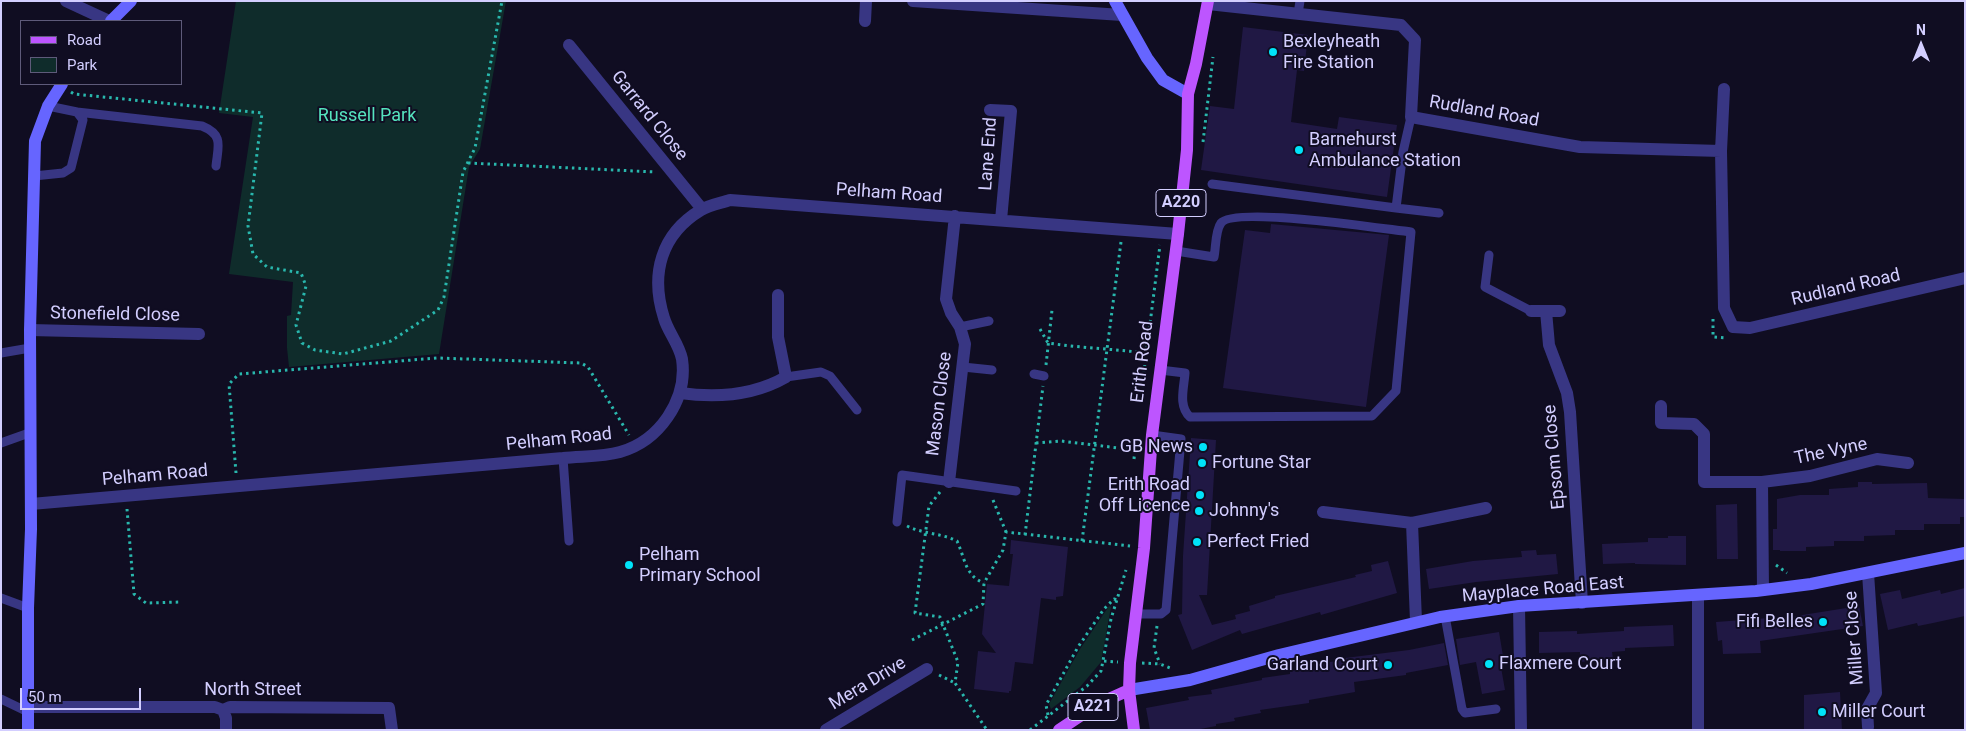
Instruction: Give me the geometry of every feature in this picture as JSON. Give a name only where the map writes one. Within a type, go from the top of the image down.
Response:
[{"type":"main road","name":"Erith Road","points":[[1134,730],[1129,690],[1130,663],[1144,548],[1152,435],[1187,150],[1188,94],[1208,3]]},
{"type":"main road","name":"A221","points":[[1060,730],[1098,704],[1129,690]]},
{"type":"street","points":[[66,1],[108,20]]},
{"type":"street","points":[[111,20],[131,1]]},
{"type":"street","points":[[865,21],[866,1]]},
{"type":"street","points":[[913,1],[1122,15]]},
{"type":"street","points":[[1115,1],[1146,58],[1163,80],[1188,94]]},
{"type":"street","name":"Rudland Road","points":[[1208,3],[1299,8],[1400,25],[1414,40],[1411,117],[1580,147],[1722,151]]},
{"type":"street","name":"Garrard Close","points":[[568,45],[702,209]]},
{"type":"street","points":[[28,730],[28,608],[31,504],[29,433],[30,330],[35,141],[48,106],[61,85]]},
{"type":"street","name":"Rudland Road","points":[[1724,88],[1722,151],[1724,308],[1733,327],[1750,328],[1965,278]]},
{"type":"street","name":"Lane End","points":[[990,110],[1011,111],[1001,220]]},
{"type":"street","name":"Pelham Road","points":[[31,504],[563,458],[619,452],[636,446],[654,434],[669,415],[680,393],[682,359],[664,320],[658,296],[657,277],[660,260],[667,244],[682,224],[702,209],[730,200],[1178,234]]},
{"type":"street","name":"Mason Close","points":[[949,482],[965,344],[960,327],[951,313],[946,299],[954,216]]},
{"type":"street","points":[[680,393],[704,396],[730,395],[770,386],[786,377],[778,337],[778,295]]},
{"type":"street","points":[[1531,311],[1560,311]]},
{"type":"street","name":"Epsom Close","points":[[1546,311],[1548,342],[1567,393],[1570,412],[1582,602]]},
{"type":"street","name":"Stonefield Close","points":[[30,330],[199,334]]},
{"type":"street","name":"The Vyne","points":[[1661,406],[1661,423],[1694,424],[1704,434],[1704,482],[1762,482],[1810,476],[1877,459],[1908,463]]},
{"type":"street","points":[[1762,482],[1763,590]]},
{"type":"street","points":[[1324,512],[1412,523],[1486,508]]},
{"type":"street","points":[[1412,523],[1416,621]]},
{"type":"street","name":"Mayplace Road East","points":[[1129,690],[1190,680],[1416,621],[1445,616],[1519,606],[1698,596],[1763,590],[1811,584],[1965,553]]},
{"type":"street","name":"Miller Close","points":[[1868,573],[1876,693],[1868,709],[1868,727]]},
{"type":"street","points":[[1698,596],[1698,730]]},
{"type":"street","points":[[1519,606],[1521,730]]},
{"type":"street","name":"Mera Drive","points":[[826,730],[928,668]]},
{"type":"street","name":"North Street","points":[[28,710],[215,707],[223,710],[230,707],[389,708],[392,730]]},
{"type":"street","points":[[223,710],[226,718],[226,730]]},
{"type":"lane","points":[[48,106],[77,112],[202,126],[212,130],[217,135],[219,142],[216,166]]},
{"type":"lane","points":[[34,176],[63,173],[71,168],[83,120],[77,112]]},
{"type":"lane","points":[[1396,208],[1403,152],[1411,117]]},
{"type":"lane","points":[[1212,184],[1439,213]]},
{"type":"lane","points":[[1160,370],[1185,373],[1182,402],[1184,412],[1190,417],[1372,416],[1396,391],[1411,232],[1267,216],[1227,219],[1221,223],[1214,257],[1176,251]]},
{"type":"lane","points":[[1489,255],[1485,286],[1531,311]]},
{"type":"lane","points":[[960,327],[989,321]]},
{"type":"lane","points":[[1,353],[30,348]]},
{"type":"lane","points":[[963,367],[992,370]]},
{"type":"lane","points":[[786,377],[821,372],[830,376],[857,410]]},
{"type":"lane","points":[[1034,374],[1044,376]]},
{"type":"lane","points":[[1,443],[29,433]]},
{"type":"lane","points":[[1137,614],[1161,614],[1166,610],[1181,439],[1152,435]]},
{"type":"lane","points":[[563,458],[569,541]]},
{"type":"lane","points":[[897,522],[902,475],[1016,491]]},
{"type":"lane","points":[[1,598],[28,608]]},
{"type":"lane","points":[[1445,616],[1462,709],[1465,713],[1496,709]]},
{"type":"lane","points":[[1,699],[28,710]]},
{"type":"path","points":[[61,85],[74,94],[262,113],[248,226],[253,254],[267,267],[301,273],[306,286],[296,325],[302,343],[315,350],[343,354],[391,342],[438,310],[444,297],[463,172],[475,148],[502,1]]},
{"type":"path","points":[[1202,147],[1214,56]]},
{"type":"path","points":[[468,163],[673,173]]},
{"type":"path","points":[[1082,541],[1123,230]]},
{"type":"path","points":[[1142,389],[1160,245],[1158,242]]},
{"type":"path","points":[[1025,535],[1052,310]]},
{"type":"path","points":[[1713,316],[1713,337],[1733,337]]},
{"type":"path","points":[[1040,329],[1048,343]]},
{"type":"path","points":[[1048,343],[1162,355]]},
{"type":"path","points":[[237,486],[229,384],[239,374],[437,358],[581,363],[588,367],[636,446]]},
{"type":"path","points":[[1134,460],[1136,433]]},
{"type":"path","points":[[1036,443],[1061,441],[1151,452]]},
{"type":"path","points":[[949,482],[929,506],[915,613],[940,617],[958,662],[954,683],[986,730]]},
{"type":"path","points":[[912,640],[983,604],[984,582],[1003,550],[1006,532],[988,487]]},
{"type":"path","points":[[125,496],[134,594],[146,603],[180,602]]},
{"type":"path","points":[[897,522],[917,531],[946,536],[957,541],[970,574],[976,580],[984,582]]},
{"type":"path","points":[[1006,532],[1129,548],[1144,548]]},
{"type":"path","points":[[1129,548],[1130,537]]},
{"type":"path","points":[[1030,730],[1086,686],[1101,671],[1108,634],[1126,568]]},
{"type":"path","points":[[1048,714],[1046,705],[1078,647],[1108,604],[1114,599],[1117,600]]},
{"type":"path","points":[[1158,614],[1154,648],[1160,664]]},
{"type":"path","points":[[1056,709],[1059,713]]},
{"type":"green space","name":"Russell Park","points":[[236,1],[506,1],[480,149],[469,167],[439,354],[289,367],[287,316],[291,315],[293,282],[229,274],[253,117],[219,113]]},
{"type":"green space","points":[[1109,606],[1111,607],[1101,662],[1080,687],[1051,709],[1049,704],[1080,649]]},
{"type":"building","name":"Barnehurst Ambulance Station","points":[[1243,27],[1308,35],[1304,71],[1297,70],[1291,122],[1337,129],[1339,117],[1397,125],[1387,197],[1201,170],[1210,106],[1234,109]]},
{"type":"building","points":[[1271,224],[1389,235],[1366,407],[1223,388],[1245,230],[1270,233]]},
{"type":"building","points":[[1191,438],[1216,440],[1207,595],[1199,595],[1212,625],[1236,619],[1235,615],[1250,611],[1249,606],[1275,598],[1275,596],[1356,577],[1355,575],[1372,571],[1371,565],[1388,561],[1397,593],[1321,615],[1320,612],[1242,634],[1240,630],[1192,650],[1178,615],[1182,614],[1183,556]]},
{"type":"building","points":[[1858,482],[1872,482],[1872,484],[1927,483],[1928,498],[1965,499],[1965,517],[1960,517],[1960,524],[1924,524],[1924,530],[1895,530],[1895,535],[1864,536],[1864,541],[1834,541],[1834,546],[1806,547],[1806,551],[1773,550],[1773,529],[1777,529],[1777,499],[1800,495],[1829,495],[1829,489],[1858,487]]},
{"type":"building","points":[[1737,504],[1738,559],[1717,559],[1716,505]]},
{"type":"building","points":[[1668,536],[1686,536],[1686,565],[1603,564],[1602,544],[1648,542],[1648,538],[1668,538]]},
{"type":"building","points":[[1011,540],[1068,547],[1063,596],[1056,597],[1056,600],[1041,598],[1033,664],[1015,662],[1011,691],[1009,693],[974,689],[978,651],[996,653],[982,634],[987,584],[1009,586],[1013,554],[1010,554]]},
{"type":"building","points":[[1536,550],[1537,555],[1556,554],[1558,574],[1476,582],[1429,589],[1426,569],[1473,561],[1522,557],[1521,551]]},
{"type":"building","points":[[1965,588],[1965,616],[1918,626],[1917,623],[1888,630],[1880,594],[1900,590],[1902,599],[1940,590],[1941,594]]},
{"type":"building","points":[[1859,606],[1863,626],[1760,641],[1761,653],[1723,654],[1722,640],[1718,641],[1716,622],[1796,616]]},
{"type":"building","points":[[1673,625],[1674,646],[1625,648],[1625,651],[1612,652],[1613,659],[1580,662],[1580,652],[1539,653],[1539,632],[1577,631],[1577,634],[1624,631],[1624,627]]},
{"type":"building","name":"Flaxmere Court","points":[[1499,632],[1503,656],[1499,656],[1505,690],[1482,694],[1476,662],[1460,665],[1456,639]]},
{"type":"building","points":[[1444,643],[1448,665],[1406,673],[1406,675],[1354,682],[1355,692],[1309,700],[1309,703],[1260,710],[1261,713],[1234,718],[1235,721],[1216,724],[1216,726],[1195,730],[1150,730],[1146,708],[1189,700],[1188,697],[1212,694],[1211,690],[1262,680],[1262,678],[1290,674],[1290,671],[1314,668],[1313,664]]},
{"type":"building","name":"Miller Court","points":[[1840,692],[1842,730],[1804,730],[1804,695]]},
{"type":"place","name":"Bexleyheath Fire Station","points":[[1273,52]]},
{"type":"place","name":"Barnehurst Ambulance Station","points":[[1299,150]]},
{"type":"place","name":"GB News","points":[[1203,447]]},
{"type":"place","name":"Fortune Star","points":[[1202,463]]},
{"type":"place","name":"Erith Road Off Licence","points":[[1200,495]]},
{"type":"place","name":"Johnny's","points":[[1199,511]]},
{"type":"place","name":"Perfect Fried","points":[[1197,542]]},
{"type":"place","name":"Pelham Primary School","points":[[629,565]]},
{"type":"place","name":"Fifi Belles","points":[[1823,622]]},
{"type":"place","name":"Flaxmere Court","points":[[1489,664]]},
{"type":"place","name":"Garland Court","points":[[1388,665]]},
{"type":"place","name":"Miller Court","points":[[1822,712]]}]
